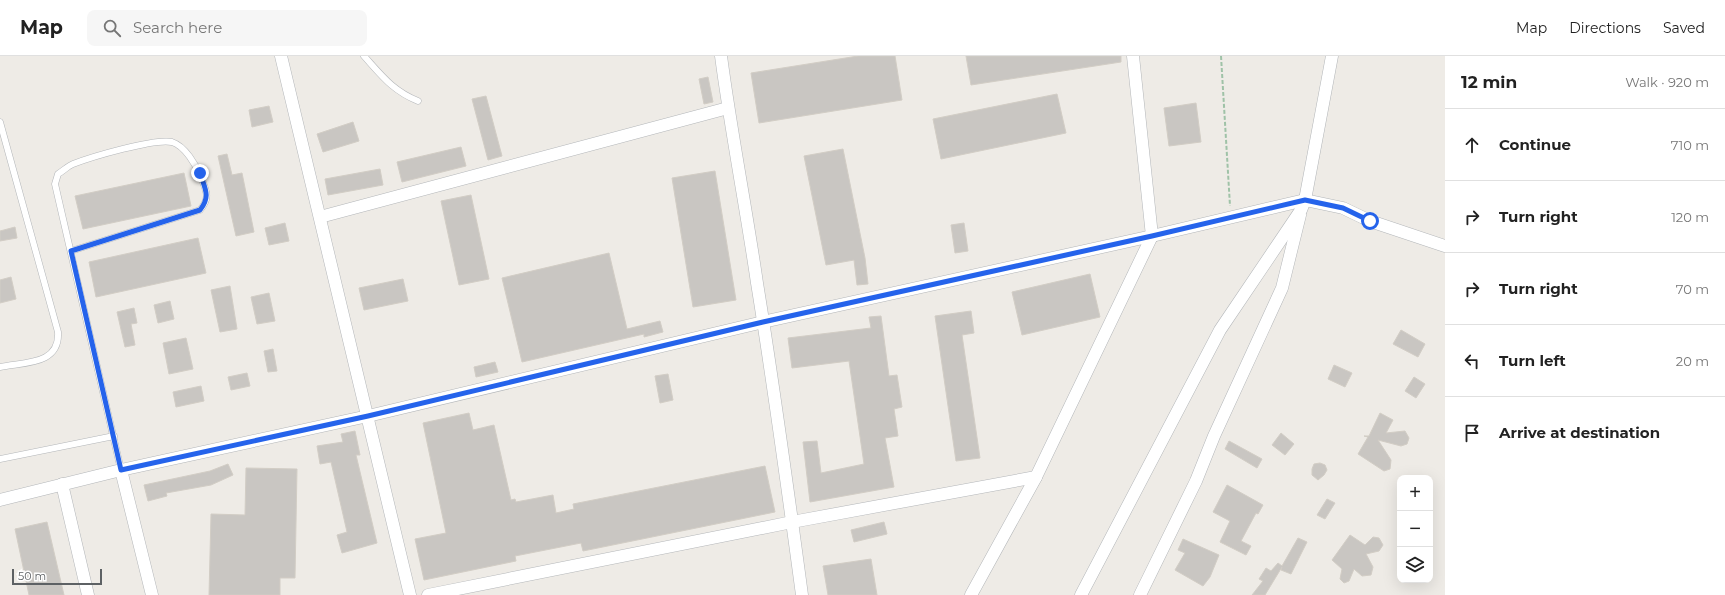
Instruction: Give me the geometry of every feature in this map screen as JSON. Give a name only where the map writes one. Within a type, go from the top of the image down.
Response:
[{"type":"street","points":[[281,56],[410,595]]},
{"type":"street","points":[[721,56],[763,322],[802,595]]},
{"type":"street","points":[[970,595],[1036,477],[1152,236],[1133,56]]},
{"type":"street","points":[[1140,595],[1196,482],[1214,436],[1282,288],[1303,205],[1332,56]]},
{"type":"street","points":[[320,217],[728,108]]},
{"type":"street","points":[[1081,595],[1220,330],[1303,205]]},
{"type":"street","points":[[0,500],[121,470],[368,416],[763,322],[1152,236],[1231,217],[1303,205],[1343,208],[1370,221],[1445,246]]},
{"type":"street","points":[[121,470],[152,595]]},
{"type":"street","points":[[428,595],[792,522],[1036,477]]},
{"type":"street","points":[[62,484],[88,595]]},
{"type":"lane","points":[[364,56],[390,85],[403,95],[418,101]]},
{"type":"lane","points":[[0,122],[8,146],[58,332],[59,342],[54,352],[46,358],[0,367]]},
{"type":"lane","points":[[71,251],[200,210],[206,203],[207,194],[200,173],[187,152],[172,142],[149,142],[72,164],[58,174],[56,184],[71,251],[114,436],[121,470]]},
{"type":"lane","points":[[0,148],[8,146]]},
{"type":"lane","points":[[0,459],[114,436]]},
{"type":"path","points":[[1221,56],[1231,217]]},
{"type":"building","points":[[858,56],[895,56],[902,100],[759,123],[751,73]]},
{"type":"building","points":[[966,56],[1121,56],[1121,62],[971,85]]},
{"type":"building","points":[[708,77],[713,102],[704,104],[699,79]]},
{"type":"building","points":[[1057,94],[1066,133],[941,159],[933,119]]},
{"type":"building","points":[[486,96],[502,156],[488,160],[472,99]]},
{"type":"building","points":[[1196,103],[1201,142],[1169,146],[1164,108]]},
{"type":"building","points":[[269,106],[273,122],[252,127],[249,110]]},
{"type":"building","points":[[353,122],[359,141],[323,152],[317,134]]},
{"type":"building","points":[[461,147],[466,166],[402,182],[397,162]]},
{"type":"building","points":[[843,149],[865,258],[868,284],[857,285],[854,260],[826,265],[804,156]]},
{"type":"building","points":[[227,154],[232,175],[242,173],[254,232],[236,236],[218,156]]},
{"type":"building","points":[[380,169],[383,185],[328,195],[325,179]]},
{"type":"building","points":[[715,171],[736,300],[693,307],[672,178]]},
{"type":"building","points":[[184,173],[191,206],[83,229],[75,196]]},
{"type":"building","points":[[471,195],[489,279],[459,285],[441,201]]},
{"type":"building","points":[[285,223],[289,241],[269,245],[265,228]]},
{"type":"building","points":[[964,223],[968,251],[955,253],[951,225]]},
{"type":"building","points":[[15,227],[17,238],[0,241],[0,231]]},
{"type":"building","points":[[198,238],[206,273],[96,297],[89,262]]},
{"type":"building","points":[[609,253],[627,329],[660,321],[663,332],[644,337],[644,334],[522,362],[502,278]]},
{"type":"building","points":[[1090,274],[1100,317],[1022,335],[1012,292]]},
{"type":"building","points":[[11,277],[16,299],[0,303],[0,280]]},
{"type":"building","points":[[403,279],[408,301],[364,310],[359,288]]},
{"type":"building","points":[[230,286],[237,329],[220,332],[211,290]]},
{"type":"building","points":[[269,293],[275,321],[257,324],[251,297]]},
{"type":"building","points":[[170,301],[174,319],[158,323],[154,305]]},
{"type":"building","points":[[134,308],[137,323],[131,324],[135,345],[125,347],[117,312]]},
{"type":"building","points":[[971,311],[974,333],[962,335],[980,458],[956,461],[935,316]]},
{"type":"building","points":[[881,316],[889,376],[897,375],[902,407],[894,409],[898,436],[885,438],[894,487],[810,502],[803,442],[817,441],[821,473],[864,464],[849,361],[792,368],[788,338],[871,328],[869,317]]},
{"type":"building","points":[[1401,330],[1425,344],[1418,357],[1393,344]]},
{"type":"building","points":[[186,338],[193,369],[169,374],[163,343]]},
{"type":"building","points":[[273,349],[277,371],[268,372],[264,351]]},
{"type":"building","points":[[495,362],[498,372],[476,377],[474,367]]},
{"type":"building","points":[[1334,365],[1352,373],[1345,387],[1328,379]]},
{"type":"building","points":[[247,373],[250,386],[231,390],[228,377]]},
{"type":"building","points":[[668,374],[673,400],[660,403],[655,376]]},
{"type":"building","points":[[1414,377],[1425,384],[1416,398],[1405,391]]},
{"type":"building","points":[[201,386],[204,401],[176,407],[173,392]]},
{"type":"building","points":[[469,413],[473,430],[494,425],[511,500],[515,499],[516,502],[553,495],[556,513],[574,509],[573,504],[765,466],[775,512],[583,551],[581,543],[515,556],[516,561],[424,580],[415,539],[446,533],[423,423]]},
{"type":"building","points":[[1380,413],[1393,420],[1386,433],[1405,431],[1409,438],[1407,444],[1401,446],[1378,440],[1391,460],[1390,469],[1384,471],[1358,454],[1368,437],[1364,436],[1369,436]]},
{"type":"building","points":[[355,431],[360,455],[356,455],[377,543],[342,553],[337,535],[347,532],[331,462],[320,464],[317,446],[343,442],[341,434]]},
{"type":"building","points":[[1281,433],[1294,444],[1285,455],[1272,445]]},
{"type":"building","points":[[1229,441],[1262,459],[1257,468],[1225,449]]},
{"type":"building","points":[[1320,463],[1325,465],[1327,470],[1318,480],[1312,475],[1312,469],[1314,464]]},
{"type":"building","points":[[228,464],[233,475],[211,485],[166,493],[167,496],[148,501],[144,485],[210,471]]},
{"type":"building","points":[[246,468],[297,469],[295,578],[280,578],[280,595],[209,595],[211,514],[245,515]]},
{"type":"building","points":[[1227,485],[1263,505],[1258,514],[1256,513],[1241,541],[1251,546],[1246,555],[1220,542],[1230,521],[1213,512]]},
{"type":"building","points":[[1327,499],[1335,503],[1325,519],[1317,515]]},
{"type":"building","points":[[47,522],[64,595],[29,595],[15,529]]},
{"type":"building","points":[[884,522],[887,534],[854,542],[851,530]]},
{"type":"building","points":[[1350,535],[1365,545],[1373,537],[1379,538],[1383,545],[1379,551],[1366,554],[1373,567],[1371,575],[1362,576],[1354,569],[1349,581],[1344,583],[1340,579],[1342,569],[1332,560]]},
{"type":"building","points":[[1298,538],[1307,542],[1291,574],[1281,570],[1282,567],[1265,595],[1252,595],[1263,581],[1259,579],[1266,568],[1271,571],[1278,563],[1282,566]]},
{"type":"building","points":[[1183,539],[1219,555],[1210,577],[1203,586],[1175,570],[1185,553],[1178,550]]},
{"type":"building","points":[[871,559],[877,595],[828,595],[823,566]]},
{"type":"route","points":[[200,173],[207,194],[206,203],[200,210],[71,251],[121,470],[368,416],[763,322],[1152,236],[1305,200],[1343,208],[1370,221]]}]
